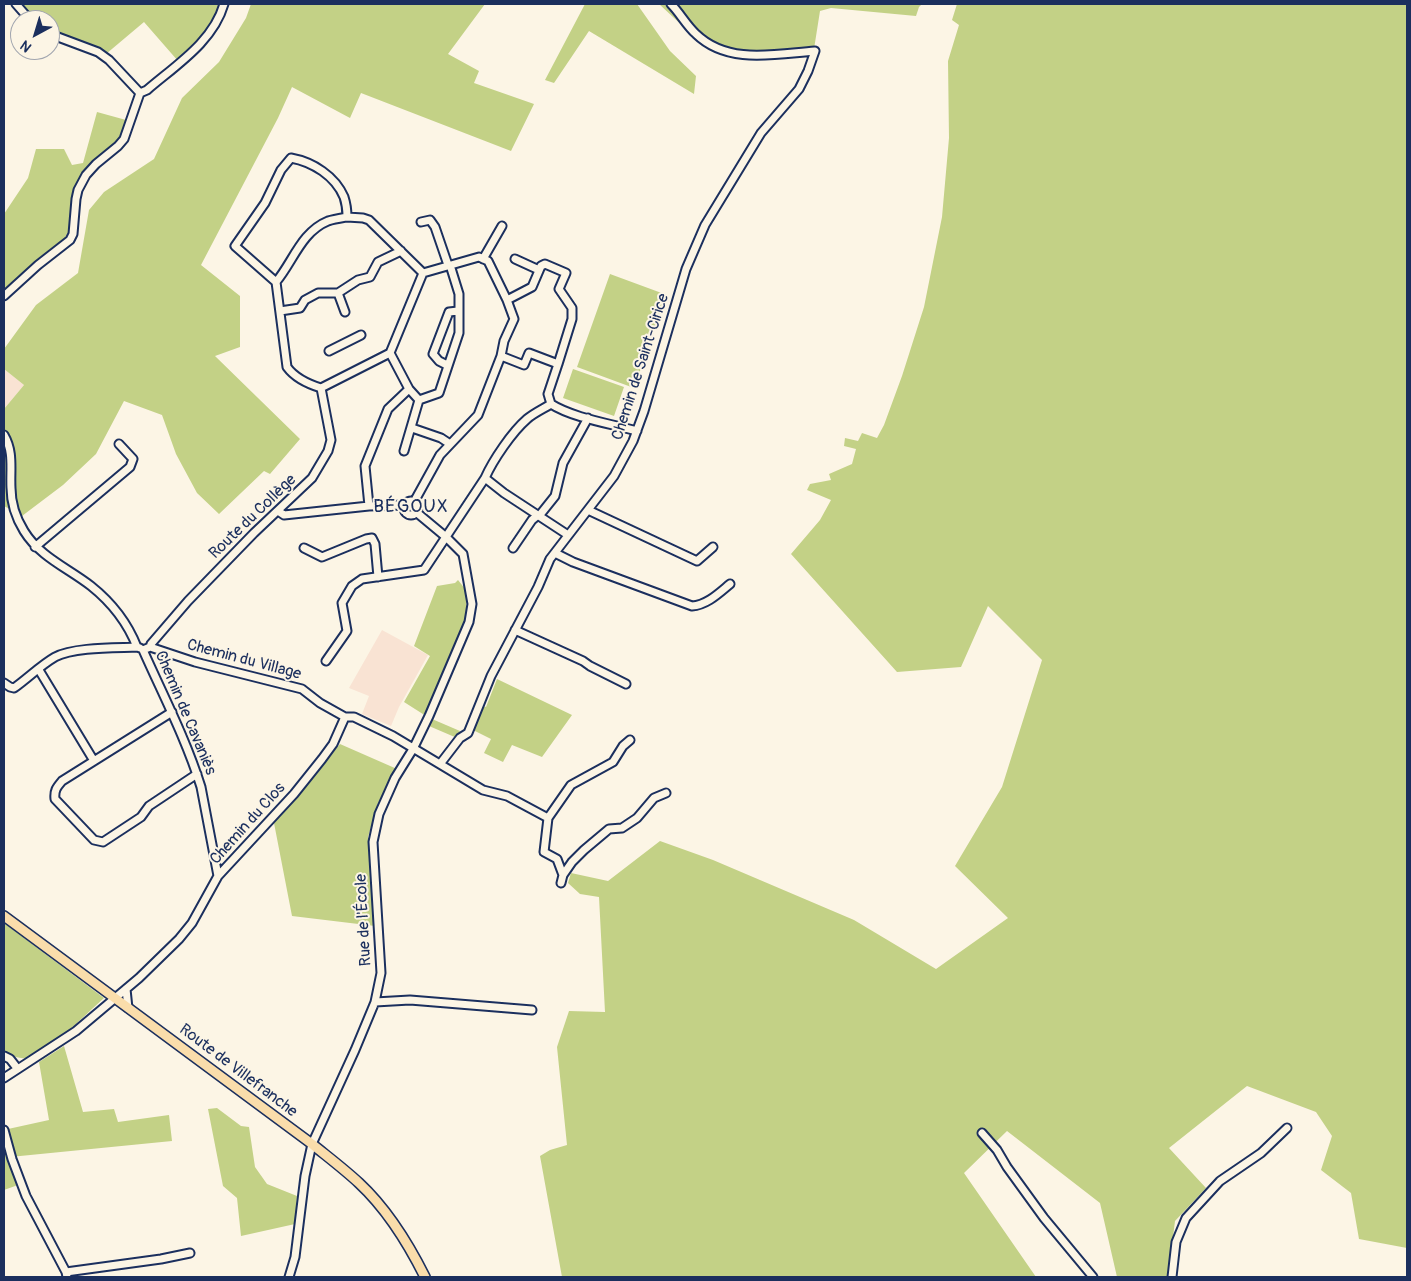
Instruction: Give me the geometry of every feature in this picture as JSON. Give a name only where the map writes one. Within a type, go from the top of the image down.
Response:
[{"type":"main road","name":"Route de Villefranche","points":[[4,916],[312,1144],[359,1182],[403,1238],[425,1277]]},
{"type":"street","points":[[4,296],[38,265],[70,240],[73,234],[78,190],[86,175],[124,139],[140,93],[147,90],[206,38],[217,21],[224,4]]},
{"type":"street","name":"Chemin de Saint-Cirice","points":[[440,764],[460,738],[468,733],[490,676],[538,587],[550,558],[614,476],[637,431],[686,269],[705,225],[761,133],[799,89],[815,51],[758,55],[735,54],[721,50],[696,34],[671,4]]},
{"type":"street","points":[[60,38],[98,52],[109,60],[140,93]]},
{"type":"street","points":[[276,282],[234,246],[266,203],[281,170],[291,158],[299,159],[332,178],[345,200],[347,217]]},
{"type":"street","points":[[347,217],[369,220],[423,273],[390,353],[321,388],[312,386],[292,374],[288,367],[276,282],[302,242],[315,230],[327,222],[347,217]]},
{"type":"street","points":[[419,400],[439,393],[458,333],[459,294],[435,227],[430,220],[421,222]]},
{"type":"street","points":[[483,259],[502,226]]},
{"type":"street","points":[[280,312],[300,308],[305,300],[318,293],[338,293],[358,280],[370,277],[378,262],[401,251]]},
{"type":"street","points":[[414,502],[440,455],[478,415],[501,356],[504,341],[514,319],[508,300],[488,261],[479,257],[423,273]]},
{"type":"street","points":[[515,260],[539,270]]},
{"type":"street","points":[[508,300],[532,287],[541,266],[545,264],[566,273],[560,289],[572,308],[572,319],[548,394],[551,404],[557,408],[588,418],[637,431]]},
{"type":"street","points":[[338,293],[345,312]]},
{"type":"street","points":[[447,365],[439,361],[433,354],[449,312],[458,311]]},
{"type":"street","points":[[329,351],[361,335]]},
{"type":"street","points":[[390,353],[409,389],[419,400]]},
{"type":"street","points":[[501,356],[524,366],[529,353],[558,364]]},
{"type":"street","name":"Route du Collège","points":[[144,648],[151,644],[188,601],[312,478],[328,450],[331,440],[321,388]]},
{"type":"street","points":[[369,506],[365,466],[388,409],[409,389]]},
{"type":"street","points":[[404,451],[419,400]]},
{"type":"street","points":[[326,661],[347,631],[342,603],[349,591],[362,579],[424,570],[485,478],[491,464],[527,418],[551,404]]},
{"type":"street","points":[[513,548],[532,520],[538,516],[555,496],[563,463],[588,418]]},
{"type":"street","points":[[412,428],[441,438],[450,444]]},
{"type":"street","name":"Chemin de Cavaniès","points":[[4,435],[12,456],[12,504],[23,529],[36,547],[91,586],[112,606],[144,648],[197,774],[218,876]]},
{"type":"street","points":[[36,547],[130,467],[133,459],[119,444]]},
{"type":"street","points":[[485,478],[568,535]]},
{"type":"street","points":[[278,510],[284,515],[369,506],[404,505],[410,501],[418,506],[416,512],[410,515],[404,511],[404,505]]},
{"type":"street","points":[[588,510],[697,561],[713,547]]},
{"type":"street","name":"Rue de l'École","points":[[289,1277],[295,1256],[305,1176],[312,1144],[375,1002],[381,973],[373,842],[379,814],[395,778],[413,749],[469,622],[472,604],[463,554],[446,536],[416,512]]},
{"type":"street","points":[[304,548],[322,557],[372,538],[375,544],[378,576]]},
{"type":"street","points":[[555,553],[573,562],[692,606],[699,606],[710,600],[730,584]]},
{"type":"street","points":[[515,630],[583,661],[626,684]]},
{"type":"street","points":[[4,683],[10,688],[14,688],[55,657],[64,653],[144,648]]},
{"type":"street","name":"Chemin du Village","points":[[144,648],[302,689],[320,703],[345,717],[354,717],[393,736],[483,790],[507,796],[548,818]]},
{"type":"street","points":[[39,670],[94,761]]},
{"type":"street","points":[[172,712],[62,781],[56,787],[55,799],[98,842],[103,842],[141,817],[149,806],[197,774]]},
{"type":"street","name":"Chemin du Clos","points":[[4,1078],[76,1031],[139,978],[179,938],[192,923],[218,876],[294,794],[318,764],[333,744],[345,717]]},
{"type":"street","points":[[563,875],[558,859],[544,852],[548,818],[571,784],[613,762],[630,740]]},
{"type":"street","points":[[561,883],[563,875],[572,862],[584,850],[609,829],[622,828],[637,818],[654,798],[666,793]]},
{"type":"street","points":[[126,988],[128,1008]]},
{"type":"street","points":[[375,1002],[410,1000],[532,1010]]},
{"type":"street","points":[[4,1056],[10,1059],[17,1068]]},
{"type":"street","points":[[1172,1277],[1176,1242],[1187,1216],[1220,1181],[1261,1153],[1288,1128]]},
{"type":"street","points":[[4,1130],[12,1159],[28,1201],[66,1275],[190,1253]]},
{"type":"street","points":[[982,1133],[997,1150],[1044,1218],[1093,1277]]},
{"type":"shaded area","points":[[4,369],[24,385],[4,409]]},
{"type":"shaded area","points":[[382,630],[428,655],[399,707],[391,726],[362,714],[369,696],[349,688]]},
{"type":"green space","points":[[20,4],[219,4],[208,28],[178,61],[144,22],[106,54],[60,34],[60,10],[26,10]]},
{"type":"green space","points":[[251,4],[485,4],[448,54],[479,71],[474,83],[534,104],[511,151],[361,93],[350,118],[292,87],[278,118],[201,265],[240,296],[240,347],[215,356],[300,439],[270,474],[264,471],[219,514],[197,493],[176,454],[162,415],[124,401],[96,454],[63,485],[22,516],[4,506],[4,409],[24,385],[4,369],[4,349],[36,305],[78,273],[89,210],[104,192],[154,159],[182,98],[219,62],[246,18]]},
{"type":"green space","points":[[585,4],[637,4],[670,51],[696,76],[694,94],[589,31],[554,83],[545,80]]},
{"type":"green space","points":[[659,4],[922,4],[916,16],[831,8],[820,11],[814,49],[742,53],[702,44]]},
{"type":"green space","points":[[957,4],[1407,4],[1407,1248],[1359,1239],[1351,1193],[1321,1170],[1332,1136],[1316,1112],[1247,1086],[1169,1148],[1206,1188],[1175,1221],[1168,1277],[1117,1277],[1100,1203],[1007,1131],[964,1173],[1036,1277],[562,1277],[540,1156],[550,1150],[567,1145],[557,1047],[569,1011],[605,1012],[599,897],[580,894],[568,883],[571,873],[608,881],[660,841],[713,860],[854,920],[936,969],[1008,918],[955,866],[1002,787],[1042,660],[988,606],[961,667],[897,672],[791,554],[820,520],[831,500],[807,490],[810,484],[831,480],[829,474],[852,464],[856,449],[844,446],[845,438],[858,441],[862,433],[877,438],[884,425],[924,307],[942,217],[949,138],[948,61],[959,25],[952,20]]},
{"type":"green space","points":[[97,112],[126,120],[117,143],[86,169],[74,190],[69,231],[64,239],[4,293],[4,214],[28,178],[36,149],[64,149],[72,165],[83,163]]},
{"type":"green space","points":[[610,274],[667,295],[634,388],[577,367]]},
{"type":"green space","points":[[573,369],[624,387],[614,416],[563,398]]},
{"type":"green space","points":[[458,580],[466,590],[467,614],[426,716],[404,702],[430,656],[414,646],[437,586],[455,583]]},
{"type":"green space","points":[[497,679],[572,715],[542,757],[512,745],[503,762],[484,753],[491,739],[473,730],[483,706],[486,707]]},
{"type":"green space","points":[[432,719],[460,731],[457,738],[429,726]]},
{"type":"green space","points":[[340,744],[397,769],[378,803],[368,837],[375,926],[292,916],[274,823]]},
{"type":"green space","points":[[4,923],[104,998],[56,1041],[35,1055],[26,1058],[4,1052]]},
{"type":"green space","points":[[64,1046],[83,1112],[114,1109],[118,1122],[169,1115],[172,1141],[10,1157],[18,1185],[4,1190],[4,1138],[10,1136],[8,1129],[49,1120],[39,1062]]},
{"type":"green space","points":[[217,1108],[241,1126],[249,1127],[255,1167],[267,1184],[297,1196],[295,1224],[241,1236],[237,1198],[223,1186],[208,1109]]},
{"type":"district","name":"BÉGOUX","points":[[411,507]]}]
